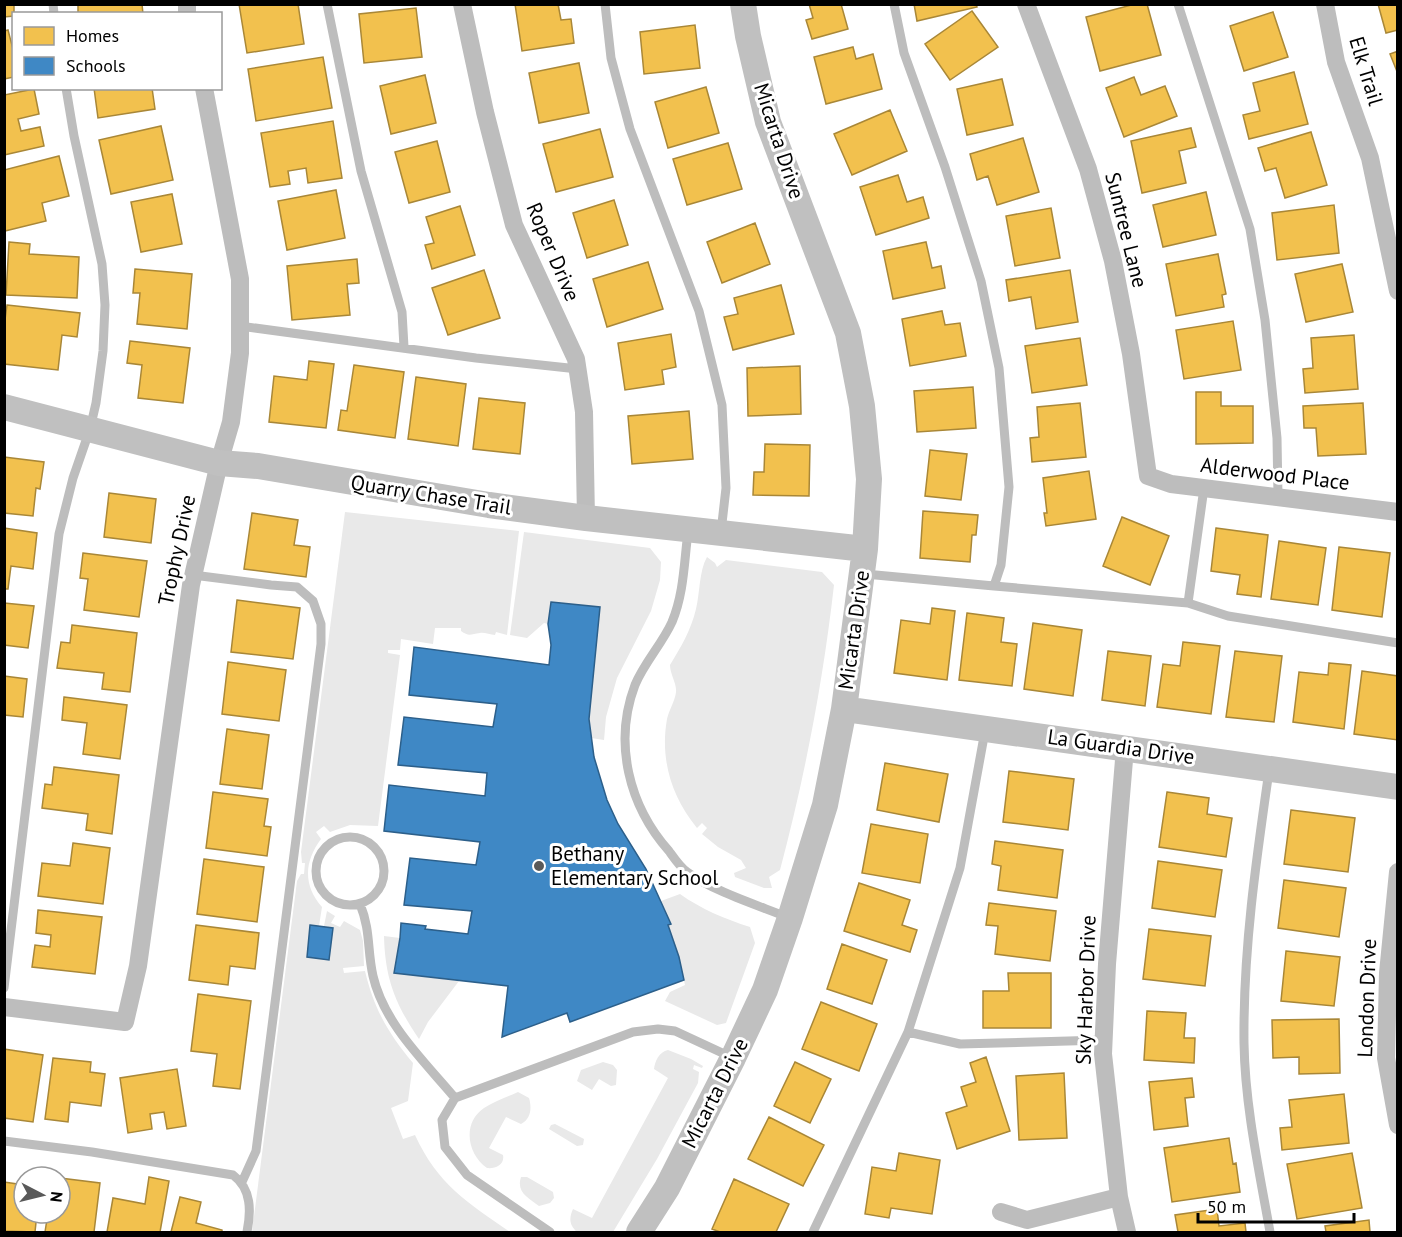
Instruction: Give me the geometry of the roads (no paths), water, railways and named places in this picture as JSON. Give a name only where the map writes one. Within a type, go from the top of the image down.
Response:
[{"type":"street","name":"Roper Drive","points":[[462,4],[485,112],[514,225],[576,359],[584,412],[586,518]]},
{"type":"street","name":"Micarta Drive","points":[[639,1233],[667,1188],[733,1058],[765,990],[790,918],[825,805],[844,709],[863,561],[869,479],[862,406],[848,333],[768,122],[743,4]]},
{"type":"street","name":"Suntree Lane","points":[[1026,4],[1088,169],[1113,261],[1131,354],[1148,476]]},
{"type":"street","name":"Elk Trail","points":[[1325,4],[1336,62],[1370,158],[1398,291]]},
{"type":"street","name":"Trophy Drive","points":[[4,1007],[125,1022],[138,966],[193,575],[231,422],[240,353],[240,279],[204,90]]},
{"type":"street","name":"Quarry Chase Trail","points":[[4,407],[219,463],[258,466],[489,505],[721,533],[863,561]]},
{"type":"street","name":"Alderwood Place","points":[[1148,476],[1170,484],[1398,512]]},
{"type":"street","name":"La Guardia Drive","points":[[844,709],[1398,787]]},
{"type":"street","name":"Sky Harbor Drive","points":[[1125,748],[1107,964],[1103,1054],[1119,1197],[1127,1233]]},
{"type":"street","name":"London Drive","points":[[1398,872],[1389,973],[1386,1058],[1398,1125]]},
{"type":"street","points":[[1001,1212],[1027,1220],[1119,1197]]},
{"type":"lane","points":[[327,4],[361,171],[402,312],[404,347]]},
{"type":"lane","points":[[605,4],[611,58],[630,129],[699,311],[722,405],[726,488],[721,533]]},
{"type":"lane","points":[[894,4],[904,53],[945,167],[981,281],[999,368],[1009,487],[1001,565],[994,586]]},
{"type":"lane","points":[[1178,4],[1250,229],[1265,320],[1277,438],[1278,497]]},
{"type":"lane","points":[[4,988],[60,534],[73,478],[90,429],[103,351],[105,304],[103,274],[66,90]]},
{"type":"lane","points":[[240,326],[476,358],[578,369]]},
{"type":"lane","points":[[1188,603],[1204,488]]},
{"type":"lane","points":[[688,530],[681,596],[671,623],[636,684],[627,718],[625,753],[633,795],[656,837],[686,871],[721,890],[790,918]]},
{"type":"lane","points":[[863,561],[994,586],[1188,603],[1228,616],[1398,643]]},
{"type":"lane","points":[[193,575],[297,587],[313,601],[321,624],[321,644],[256,1150],[242,1182]]},
{"type":"lane","points":[[813,1233],[908,1032],[960,868],[985,728]]},
{"type":"lane","points":[[1269,768],[1250,906],[1244,1044],[1252,1130],[1270,1233]]},
{"type":"lane","points":[[355,836],[367,840],[378,849],[384,861],[385,875],[380,888],[372,898],[360,904],[346,905],[333,901],[323,892],[317,880],[316,867],[320,854],[329,843],[341,837],[355,836]]},
{"type":"lane","points":[[360,904],[367,921],[373,977],[384,1008],[409,1043],[455,1098]]},
{"type":"lane","points":[[550,1233],[467,1175],[445,1147],[442,1120],[455,1098],[633,1032],[658,1029],[675,1031],[733,1058]]},
{"type":"lane","points":[[908,1032],[960,1044],[1103,1040]]},
{"type":"lane","points":[[4,1141],[233,1175],[242,1182],[249,1196],[247,1233]]},
{"type":"place","name":"Bethany Elementary School","points":[[539,866]]}]
